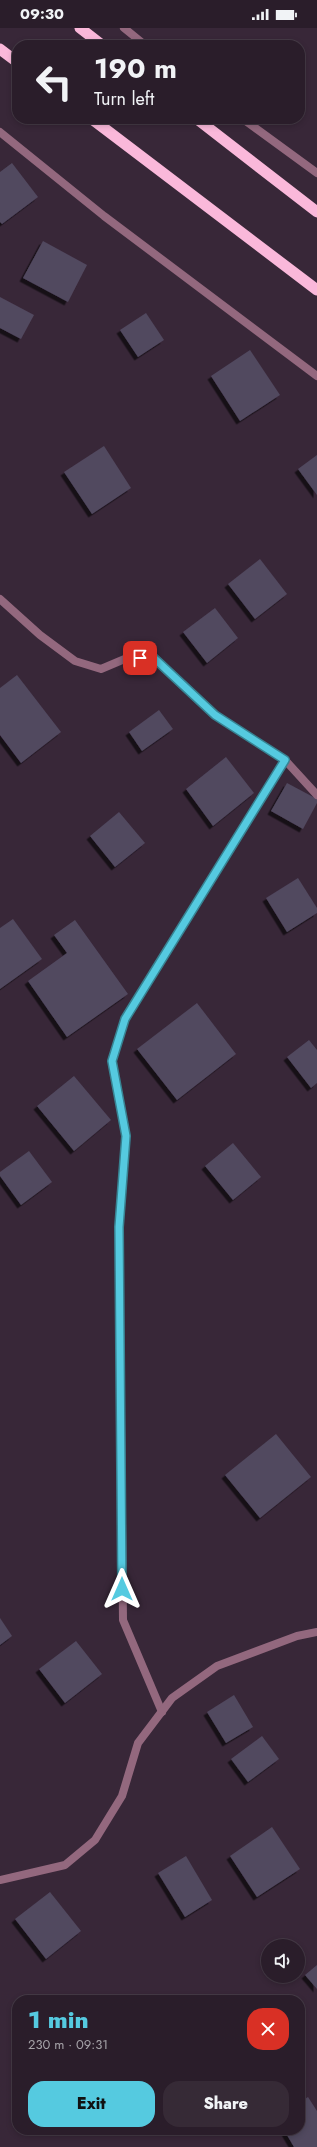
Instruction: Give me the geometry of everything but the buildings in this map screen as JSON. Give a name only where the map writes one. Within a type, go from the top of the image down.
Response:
[{"type":"highway","points":[[80,28],[96,40]]},
{"type":"highway","points":[[0,49],[12,58]]},
{"type":"highway","points":[[99,124],[317,290]]},
{"type":"highway","points":[[203,124],[317,212]]},
{"type":"street","points":[[124,28],[139,40]]},
{"type":"street","points":[[250,124],[317,173]]},
{"type":"street","points":[[0,132],[104,216],[317,376]]},
{"type":"street","points":[[0,599],[40,635],[75,661],[101,668],[127,658],[154,658],[215,715],[285,760],[317,795]]},
{"type":"street","points":[[162,1712],[123,1620],[119,1227],[126,1136],[112,1061],[125,1019],[285,760]]},
{"type":"street","points":[[0,1880],[65,1865],[95,1840],[122,1796],[138,1744],[172,1698],[216,1666],[297,1636],[317,1632]]},
{"type":"route","points":[[122,1589],[119,1227],[126,1136],[112,1061],[125,1019],[285,760],[215,715],[154,658],[140,658]]}]
